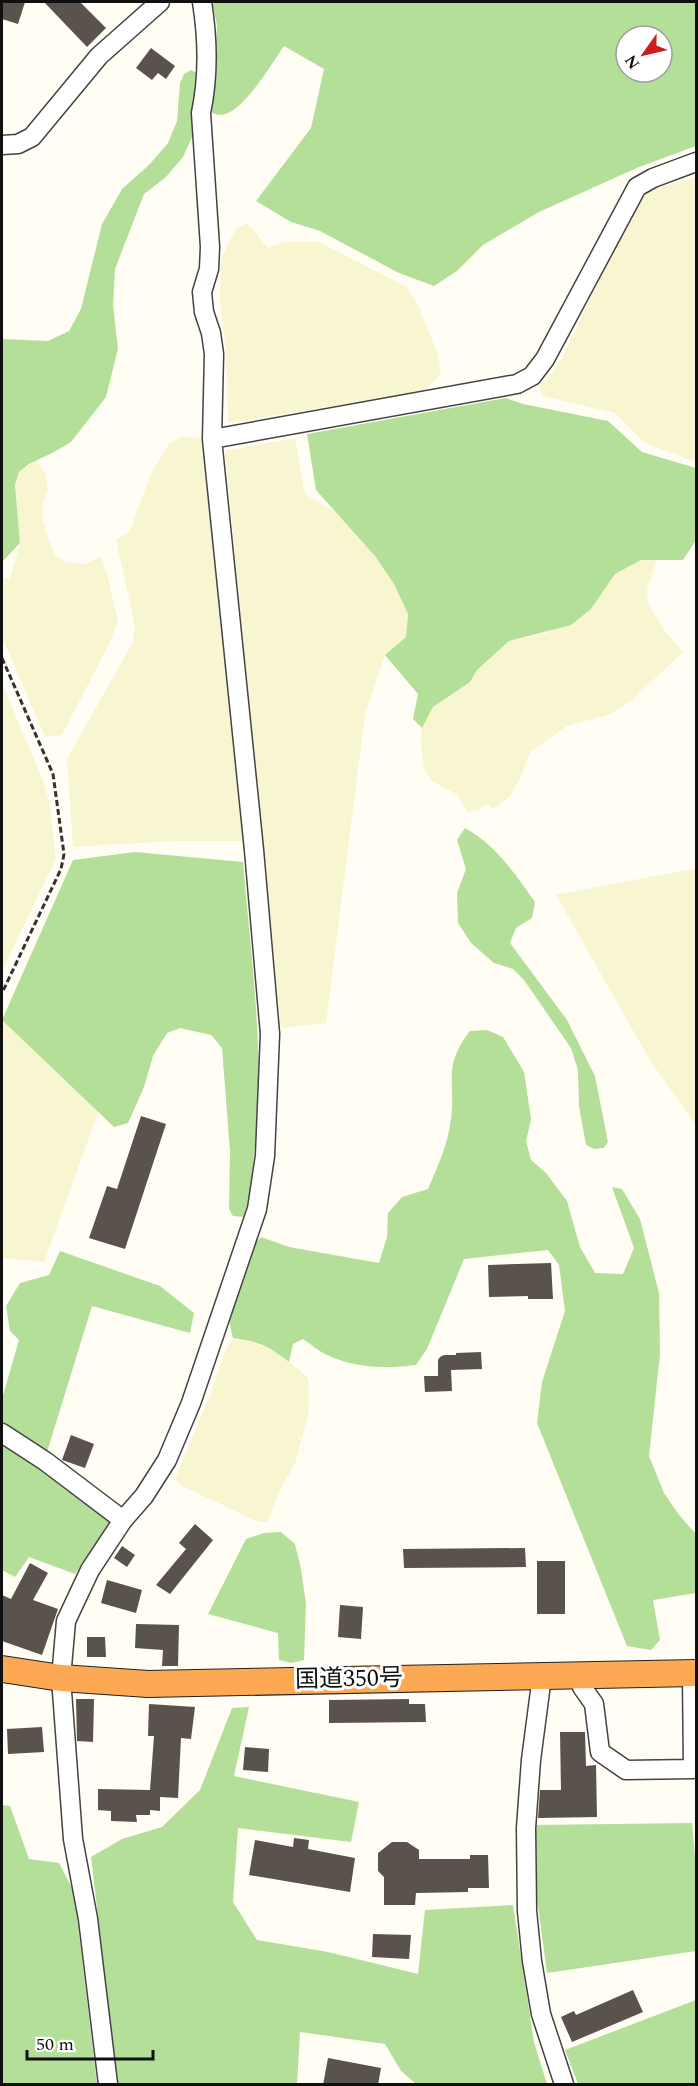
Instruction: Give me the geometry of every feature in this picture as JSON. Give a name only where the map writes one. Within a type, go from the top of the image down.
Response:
[{"type":"highway","name":"国道350号","points":[[2,1669],[61,1678],[148,1684],[694,1673]]},
{"type":"street","points":[[2,145],[18,144],[32,137],[99,56],[160,2]]},
{"type":"street","points":[[108,2085],[88,1919],[74,1839],[61,1678],[66,1621],[90,1570],[123,1520],[144,1496],[167,1460],[191,1403],[257,1209],[265,1156],[270,1034],[254,850],[212,439],[214,354],[211,333],[204,312],[202,292],[209,269],[210,247],[201,113],[208,60],[202,2]]},
{"type":"street","points":[[212,439],[517,384],[532,376],[545,359],[636,187],[653,177],[696,162]]},
{"type":"street","points":[[2,1433],[45,1461],[123,1520]]},
{"type":"street","points":[[581,1675],[582,1687],[594,1704],[600,1752],[626,1770],[693,1769],[694,1673]]},
{"type":"street","points":[[542,1676],[531,1760],[526,1828],[527,1911],[541,2014],[564,2085]]},
{"type":"path","points":[[2,658],[53,774],[64,854],[61,869],[2,993]]},
{"type":"shaded area","points":[[696,178],[696,462],[645,443],[615,413],[542,396],[539,386],[549,377],[562,358],[632,213],[650,189]]},
{"type":"shaded area","points":[[247,223],[268,248],[283,242],[319,242],[405,286],[418,304],[438,355],[441,374],[424,391],[228,423],[226,351],[220,302],[221,259],[235,230]]},
{"type":"shaded area","points":[[180,437],[202,438],[244,841],[174,841],[73,847],[67,759],[133,642],[135,626],[116,540],[130,531],[150,476],[168,445]]},
{"type":"shaded area","points":[[295,438],[305,494],[339,514],[375,556],[394,584],[408,614],[406,637],[385,655],[365,714],[326,1023],[281,1028],[225,451]]},
{"type":"shaded area","points":[[36,460],[46,474],[48,490],[43,502],[43,522],[54,554],[65,562],[85,564],[101,556],[118,621],[110,642],[62,735],[45,737],[2,637],[2,577],[10,579],[20,543],[15,485],[19,472]]},
{"type":"shaded area","points":[[641,560],[657,560],[647,590],[648,604],[665,631],[683,652],[632,700],[611,714],[567,726],[530,752],[519,781],[509,797],[493,809],[487,804],[479,810],[468,812],[456,794],[433,782],[424,769],[422,728],[433,707],[470,682],[477,670],[509,641],[546,633],[591,609],[615,574]]},
{"type":"shaded area","points":[[2,683],[44,783],[50,806],[56,859],[2,971]]},
{"type":"shaded area","points":[[696,868],[696,1125],[651,1062],[556,895]]},
{"type":"shaded area","points":[[2,1020],[99,1110],[44,1262],[2,1258]]},
{"type":"shaded area","points":[[233,1338],[255,1341],[275,1352],[307,1376],[309,1384],[309,1411],[295,1464],[283,1484],[267,1523],[254,1520],[180,1485],[175,1479],[210,1395],[226,1349]]},
{"type":"green space","points":[[212,2],[696,2],[696,146],[639,167],[539,212],[483,245],[457,271],[434,286],[399,273],[320,231],[291,222],[256,201],[311,128],[324,69],[284,46],[248,97],[239,106],[222,115],[212,113],[217,25]]},
{"type":"green space","points":[[191,70],[197,73],[192,137],[183,157],[165,178],[144,194],[115,269],[113,305],[118,349],[106,397],[71,442],[29,464],[19,472],[15,485],[20,543],[2,562],[2,339],[48,341],[69,331],[81,309],[102,224],[122,189],[149,165],[168,143],[177,121],[180,83],[184,74]]},
{"type":"green space","points":[[506,398],[523,404],[608,421],[642,452],[696,468],[696,540],[683,560],[641,560],[615,574],[591,609],[571,625],[509,641],[477,670],[470,682],[433,707],[422,728],[413,719],[418,694],[385,655],[406,637],[408,614],[394,584],[375,556],[316,490],[307,434]]},
{"type":"green space","points":[[465,828],[495,852],[535,902],[532,918],[516,928],[510,943],[567,1020],[595,1076],[608,1142],[604,1148],[594,1149],[586,1145],[579,1106],[578,1070],[571,1048],[524,980],[513,969],[494,963],[471,943],[458,923],[457,893],[466,869],[457,840]]},
{"type":"green space","points":[[135,852],[243,862],[256,1008],[258,1082],[252,1179],[243,1217],[233,1216],[229,1209],[230,1151],[222,1048],[211,1035],[180,1028],[167,1033],[153,1056],[144,1087],[128,1123],[114,1127],[2,1020],[73,860]]},
{"type":"green space","points":[[487,1030],[503,1037],[524,1072],[531,1119],[526,1141],[531,1160],[546,1173],[567,1201],[580,1247],[595,1273],[623,1274],[634,1248],[612,1187],[622,1189],[640,1219],[659,1293],[660,1354],[649,1456],[664,1493],[696,1534],[696,1593],[653,1600],[660,1640],[651,1650],[627,1646],[537,1423],[542,1382],[565,1311],[559,1265],[548,1250],[464,1259],[427,1349],[416,1365],[382,1367],[348,1363],[324,1353],[303,1339],[293,1344],[289,1362],[263,1345],[233,1338],[229,1321],[251,1248],[261,1237],[289,1247],[379,1263],[387,1237],[388,1213],[402,1197],[428,1189],[442,1155],[451,1119],[452,1074],[456,1054],[470,1031]]},
{"type":"green space","points":[[60,1251],[160,1286],[194,1313],[190,1333],[92,1306],[47,1452],[2,1426],[2,1399],[19,1340],[10,1331],[6,1306],[20,1283],[49,1275]]},
{"type":"green space","points":[[2,1441],[54,1475],[112,1522],[75,1574],[29,1557],[15,1577],[2,1570]]},
{"type":"green space","points":[[281,1532],[295,1544],[306,1604],[304,1660],[291,1663],[279,1660],[278,1633],[208,1614],[246,1539],[264,1533]]},
{"type":"green space","points":[[249,1707],[234,1776],[359,1802],[351,1842],[238,1828],[233,1902],[257,1940],[328,1952],[418,1974],[425,1910],[513,1905],[534,2042],[547,2084],[416,2084],[401,2071],[385,2044],[300,2032],[297,2084],[118,2084],[91,1857],[122,1839],[162,1827],[200,1790],[232,1708]]},
{"type":"green space","points":[[2,1805],[10,1806],[29,1859],[59,1863],[74,1892],[97,2084],[2,2084]]},
{"type":"green space","points":[[692,1823],[696,1869],[696,1951],[547,1973],[537,1899],[535,1825]]},
{"type":"green space","points":[[696,2000],[696,2084],[578,2084],[565,2050]]},
{"type":"building","points":[[2,2],[25,2],[18,24],[2,19]]},
{"type":"building","points":[[44,2],[80,2],[106,28],[87,47]]},
{"type":"building","points":[[151,48],[175,66],[166,79],[158,73],[152,80],[136,68]]},
{"type":"building","points":[[141,1116],[166,1124],[125,1249],[89,1238],[107,1186],[117,1189]]},
{"type":"building","points":[[551,1263],[553,1299],[528,1299],[528,1296],[489,1297],[488,1265]]},
{"type":"building","points":[[481,1352],[482,1369],[451,1370],[452,1391],[425,1392],[424,1376],[438,1376],[440,1357],[456,1355],[456,1353]]},
{"type":"building","points":[[71,1435],[94,1444],[85,1468],[62,1460]]},
{"type":"building","points":[[195,1524],[213,1540],[170,1594],[156,1585],[186,1549],[179,1543]]},
{"type":"building","points":[[122,1546],[135,1555],[127,1567],[114,1558]]},
{"type":"building","points":[[525,1548],[526,1567],[404,1568],[403,1549]]},
{"type":"building","points":[[537,1561],[565,1561],[565,1614],[537,1614]]},
{"type":"building","points":[[30,1563],[48,1573],[33,1600],[58,1609],[42,1655],[2,1641],[2,1595],[11,1599]]},
{"type":"building","points":[[107,1580],[142,1590],[136,1613],[101,1603]]},
{"type":"building","points":[[340,1605],[363,1607],[361,1639],[338,1637]]},
{"type":"building","points":[[136,1624],[179,1625],[178,1666],[162,1666],[163,1650],[135,1648]]},
{"type":"building","points":[[87,1637],[105,1637],[106,1657],[87,1657]]},
{"type":"building","points":[[76,1699],[94,1699],[93,1742],[77,1741]]},
{"type":"building","points":[[409,1699],[409,1704],[425,1704],[426,1722],[329,1723],[329,1700]]},
{"type":"building","points":[[149,1704],[195,1707],[191,1739],[181,1738],[178,1798],[160,1797],[160,1811],[150,1810],[150,1815],[136,1815],[137,1822],[111,1821],[111,1811],[98,1810],[98,1789],[150,1790],[154,1736],[148,1736]]},
{"type":"building","points":[[42,1727],[44,1752],[8,1754],[7,1729]]},
{"type":"building","points":[[560,1732],[585,1732],[586,1766],[596,1765],[597,1817],[538,1818],[540,1790],[561,1790]]},
{"type":"building","points":[[245,1747],[269,1749],[268,1772],[243,1770]]},
{"type":"building","points":[[294,1838],[309,1840],[308,1849],[355,1858],[350,1892],[249,1875],[255,1840],[293,1847]]},
{"type":"building","points":[[392,1842],[407,1842],[419,1850],[419,1859],[470,1859],[470,1855],[488,1855],[489,1888],[468,1888],[468,1892],[416,1893],[415,1905],[384,1905],[384,1877],[378,1871],[378,1853]]},
{"type":"building","points":[[373,1934],[411,1935],[409,1959],[372,1957]]},
{"type":"building","points":[[633,1990],[643,2012],[572,2042],[561,2017],[574,2011],[576,2015]]},
{"type":"building","points":[[328,2058],[381,2068],[378,2085],[323,2085]]}]
